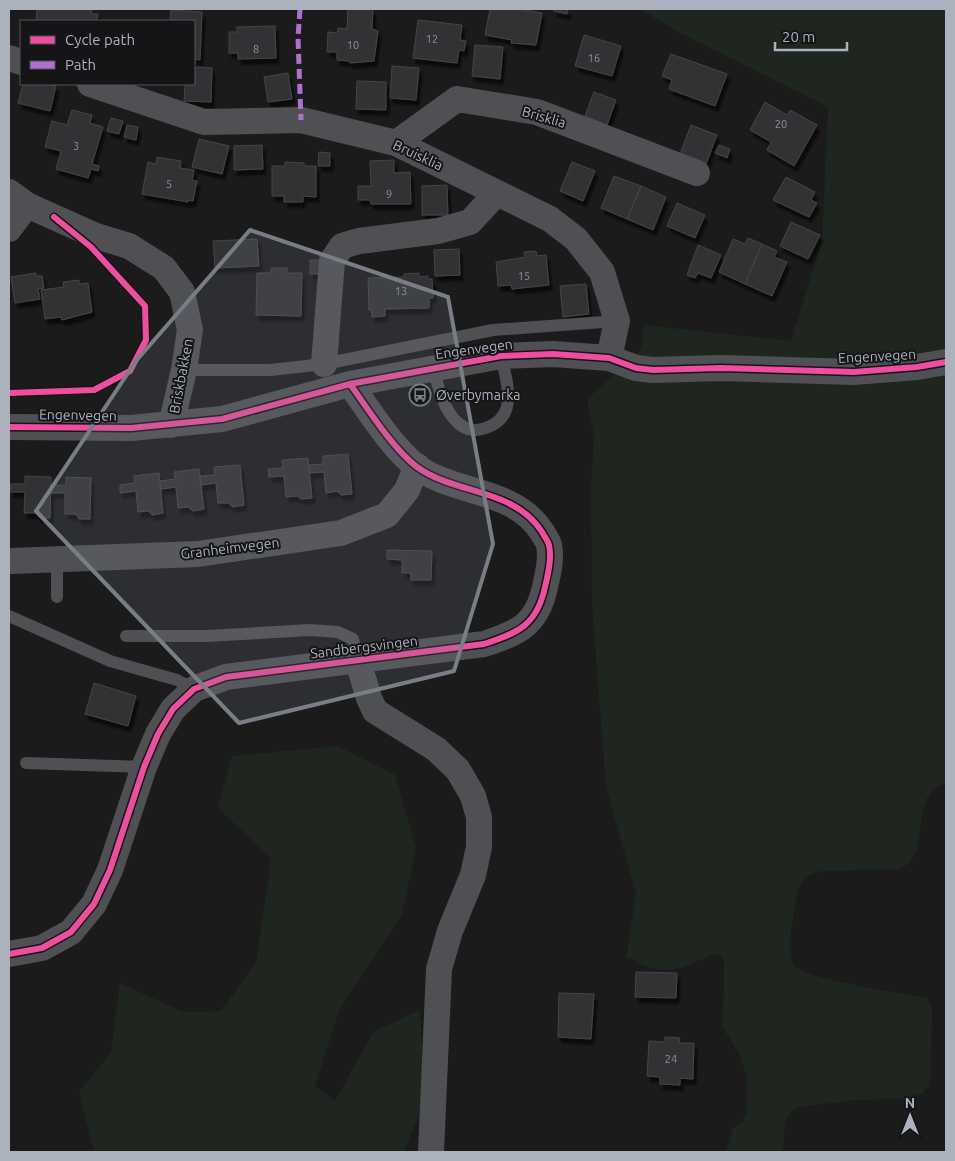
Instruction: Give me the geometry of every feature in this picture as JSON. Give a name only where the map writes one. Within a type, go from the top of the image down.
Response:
[{"type":"street","name":"Bruisklia","points":[[93,85],[204,122],[301,120],[396,144],[550,219],[576,239],[602,272],[617,321],[609,358]]},
{"type":"street","name":"Brisklia","points":[[396,144],[457,99],[537,112],[697,173]]},
{"type":"street","points":[[324,364],[332,261],[342,246],[359,241],[438,231],[470,222],[498,193]]},
{"type":"street","points":[[9,229],[18,198]]},
{"type":"street","name":"Briskbakken","points":[[18,198],[96,236],[129,246],[164,268],[182,292],[190,330],[184,370],[170,426]]},
{"type":"street","name":"Engenvegen","points":[[9,427],[131,428],[170,426],[222,419],[350,384],[501,356],[553,354],[609,358],[636,368],[653,370],[721,368],[854,372],[917,367],[946,362]]},
{"type":"street","name":"Sandbergsvingen","points":[[9,954],[42,948],[71,932],[94,904],[110,870],[144,767],[158,734],[173,709],[194,689],[226,676],[484,644],[514,634],[531,621],[542,603],[548,573],[549,544],[534,519],[508,501],[452,484],[417,466],[390,438],[350,384]]},
{"type":"street","name":"Granheimvegen","points":[[11,561],[198,554],[341,533],[387,515],[407,490],[417,466]]},
{"type":"street","points":[[358,661],[375,711],[436,749],[458,770],[473,796],[479,817],[479,847],[473,875],[450,931],[439,969],[431,1152]]},
{"type":"lane","points":[[184,370],[272,370],[324,364],[493,330],[617,321]]},
{"type":"lane","points":[[433,368],[442,400],[454,420],[466,429],[478,430],[494,426],[504,417],[507,406],[507,382],[501,356]]},
{"type":"lane","points":[[57,560],[57,597]]},
{"type":"lane","points":[[9,616],[110,661],[177,680],[194,689]]},
{"type":"lane","name":"Sandbergsvingen","points":[[126,636],[207,636],[310,630],[338,632],[352,639],[358,661]]},
{"type":"lane","points":[[26,762],[144,767]]},
{"type":"highlighted area","points":[[250,230],[448,297],[493,544],[454,671],[239,723],[36,511],[136,361]]},
{"type":"shaded area","points":[[640,9],[946,9],[946,783],[935,788],[928,797],[924,807],[915,854],[907,865],[899,869],[822,871],[804,879],[799,887],[791,928],[790,946],[792,961],[795,966],[803,971],[836,981],[927,998],[932,1008],[931,1075],[929,1086],[921,1094],[900,1099],[855,1100],[800,1107],[791,1112],[785,1122],[783,1152],[726,1152],[733,1128],[743,1121],[747,1110],[747,1078],[741,1057],[723,1028],[724,961],[718,953],[685,966],[665,970],[644,965],[632,958],[626,959],[636,893],[606,787],[592,605],[591,483],[594,437],[587,399],[634,357],[641,348],[644,325],[791,341],[822,241],[828,107],[680,33]]},
{"type":"shaded area","points":[[337,746],[395,775],[416,848],[402,915],[340,1008],[315,1086],[335,1101],[373,1032],[420,1010],[425,1098],[404,1152],[94,1152],[79,1092],[111,1052],[120,983],[183,1012],[221,1011],[256,963],[271,859],[218,808],[232,756]]},
{"type":"building","points":[[37,9],[92,9],[91,14],[98,14],[97,20],[36,20]]},
{"type":"building","points":[[348,9],[373,9],[372,29],[378,31],[374,61],[350,63],[350,61],[337,60],[337,52],[327,52],[328,32],[337,33],[338,28],[347,29]]},
{"type":"building","points":[[490,9],[518,9],[542,13],[536,45],[511,43],[512,40],[485,35]]},
{"type":"building","points":[[554,9],[568,9],[567,14],[554,11]]},
{"type":"building","points":[[171,10],[202,12],[200,60],[195,59],[195,20],[170,20]]},
{"type":"building","points":[[418,20],[462,25],[460,40],[466,41],[464,51],[459,50],[457,63],[413,58]]},
{"type":"building","points":[[275,26],[276,58],[238,59],[238,53],[229,53],[229,32],[237,32],[237,27]]},
{"type":"building","points":[[584,35],[621,46],[612,76],[575,66]]},
{"type":"building","points":[[475,45],[503,47],[500,79],[472,76]]},
{"type":"building","points":[[671,54],[727,74],[715,106],[669,89],[672,80],[662,76]]},
{"type":"building","points":[[392,66],[419,68],[416,100],[390,98]]},
{"type":"building","points":[[195,68],[212,68],[211,102],[184,101],[185,85],[195,85]]},
{"type":"building","points":[[288,73],[292,99],[268,102],[264,77]]},
{"type":"building","points":[[357,81],[386,82],[386,110],[356,109]]},
{"type":"building","points":[[23,85],[56,86],[50,111],[18,103]]},
{"type":"building","points":[[594,92],[616,100],[607,125],[585,116]]},
{"type":"building","points":[[765,102],[787,115],[790,110],[817,125],[794,166],[767,150],[771,142],[750,130]]},
{"type":"building","points":[[72,110],[92,115],[90,123],[103,127],[92,164],[99,166],[98,171],[91,169],[88,178],[56,169],[61,151],[45,147],[52,121],[67,125]]},
{"type":"building","points":[[111,118],[123,121],[119,134],[107,131]]},
{"type":"building","points":[[127,125],[138,127],[136,140],[124,137]]},
{"type":"building","points":[[691,125],[717,135],[706,164],[680,154]]},
{"type":"building","points":[[199,139],[229,146],[222,174],[192,167]]},
{"type":"building","points":[[262,145],[263,169],[234,170],[234,146]]},
{"type":"building","points":[[719,145],[730,149],[727,158],[715,153]]},
{"type":"building","points":[[319,152],[330,153],[330,166],[318,166]]},
{"type":"building","points":[[157,157],[181,161],[180,168],[194,170],[192,180],[197,181],[193,201],[188,200],[188,202],[142,194],[148,162],[156,164]]},
{"type":"building","points":[[394,160],[394,173],[410,172],[411,204],[371,204],[370,200],[358,200],[358,186],[371,186],[370,161]]},
{"type":"building","points":[[285,162],[304,163],[304,166],[316,166],[316,197],[303,196],[303,202],[284,202],[284,196],[272,196],[272,166],[285,166]]},
{"type":"building","points":[[572,162],[595,171],[583,201],[560,191]]},
{"type":"building","points":[[614,176],[641,186],[627,219],[601,208]]},
{"type":"building","points":[[786,177],[815,192],[811,200],[817,203],[809,217],[773,200]]},
{"type":"building","points":[[447,185],[448,215],[422,215],[422,186]]},
{"type":"building","points":[[641,186],[666,197],[653,230],[627,219]]},
{"type":"building","points":[[677,203],[705,215],[695,238],[667,226]]},
{"type":"building","points":[[791,222],[820,235],[808,259],[780,246]]},
{"type":"building","points":[[748,238],[762,244],[745,284],[719,272],[733,239],[745,244]]},
{"type":"building","points":[[257,239],[259,266],[215,268],[213,241]]},
{"type":"building","points":[[762,244],[777,251],[774,257],[787,262],[772,296],[745,284]]},
{"type":"building","points":[[698,245],[721,255],[711,278],[698,273],[695,278],[687,275]]},
{"type":"building","points":[[459,249],[460,275],[435,276],[434,250]]},
{"type":"building","points":[[536,251],[537,256],[546,255],[549,285],[512,289],[511,285],[498,286],[496,262],[525,257],[524,252]]},
{"type":"building","points":[[310,260],[322,260],[321,274],[310,274]]},
{"type":"building","points":[[271,268],[287,268],[287,273],[302,273],[301,316],[256,315],[257,273],[271,273]]},
{"type":"building","points":[[36,273],[36,276],[42,276],[44,288],[38,289],[40,299],[15,303],[11,277]]},
{"type":"building","points":[[419,273],[419,277],[428,276],[428,279],[432,279],[433,298],[429,298],[429,308],[385,309],[385,316],[372,317],[371,310],[369,310],[368,278],[404,277],[404,274]]},
{"type":"building","points":[[79,280],[79,284],[88,283],[92,312],[62,320],[61,317],[45,319],[41,290],[64,287],[63,282]]},
{"type":"building","points":[[586,284],[589,314],[563,317],[560,286]]},
{"type":"building","points":[[348,454],[352,494],[341,495],[337,491],[326,493],[324,472],[310,473],[309,465],[323,464],[323,456]]},
{"type":"building","points":[[308,458],[312,498],[286,497],[284,476],[269,477],[268,469],[283,468],[282,460]]},
{"type":"building","points":[[240,465],[244,505],[233,507],[228,503],[218,503],[216,483],[201,485],[200,476],[215,475],[214,467]]},
{"type":"building","points":[[199,469],[204,509],[193,511],[188,507],[178,508],[176,487],[161,489],[160,481],[175,479],[174,472]]},
{"type":"building","points":[[159,473],[163,513],[152,515],[148,511],[138,512],[136,491],[120,493],[120,485],[135,483],[134,476]]},
{"type":"building","points":[[25,476],[51,477],[50,518],[39,517],[35,513],[24,513],[25,492],[10,492],[11,484],[25,484]]},
{"type":"building","points":[[66,477],[91,478],[90,519],[79,519],[76,514],[65,514],[65,493],[51,493],[51,485],[66,485]]},
{"type":"building","points":[[387,550],[432,551],[431,580],[411,580],[411,573],[402,573],[402,560],[387,559]]},
{"type":"building","points":[[94,683],[136,696],[128,726],[85,714]]},
{"type":"building","points":[[636,972],[677,973],[676,998],[635,997]]},
{"type":"building","points":[[559,993],[594,994],[591,1039],[558,1037]]},
{"type":"building","points":[[665,1037],[680,1038],[679,1043],[694,1043],[693,1079],[680,1078],[680,1085],[660,1084],[660,1077],[647,1076],[649,1041],[665,1042]]},
{"type":"marked path","points":[[300,9],[298,38],[301,120]]},
{"type":"cycle path","points":[[9,393],[94,390],[130,371],[146,340],[145,306],[91,247],[54,217]]},
{"type":"cycle path","points":[[9,427],[131,428],[222,419],[350,384],[501,356],[553,354],[609,358],[636,368],[653,370],[721,368],[854,372],[917,367],[946,362]]},
{"type":"cycle path","points":[[9,954],[42,948],[71,932],[94,904],[110,870],[144,767],[158,734],[173,709],[194,689],[226,677],[484,644],[507,636],[524,626],[537,610],[545,587],[550,561],[549,545],[542,532],[530,518],[516,507],[484,493],[449,483],[417,467],[390,439],[350,384]]},
{"type":"place","name":"Øverbymarka","points":[[420,395]]}]
